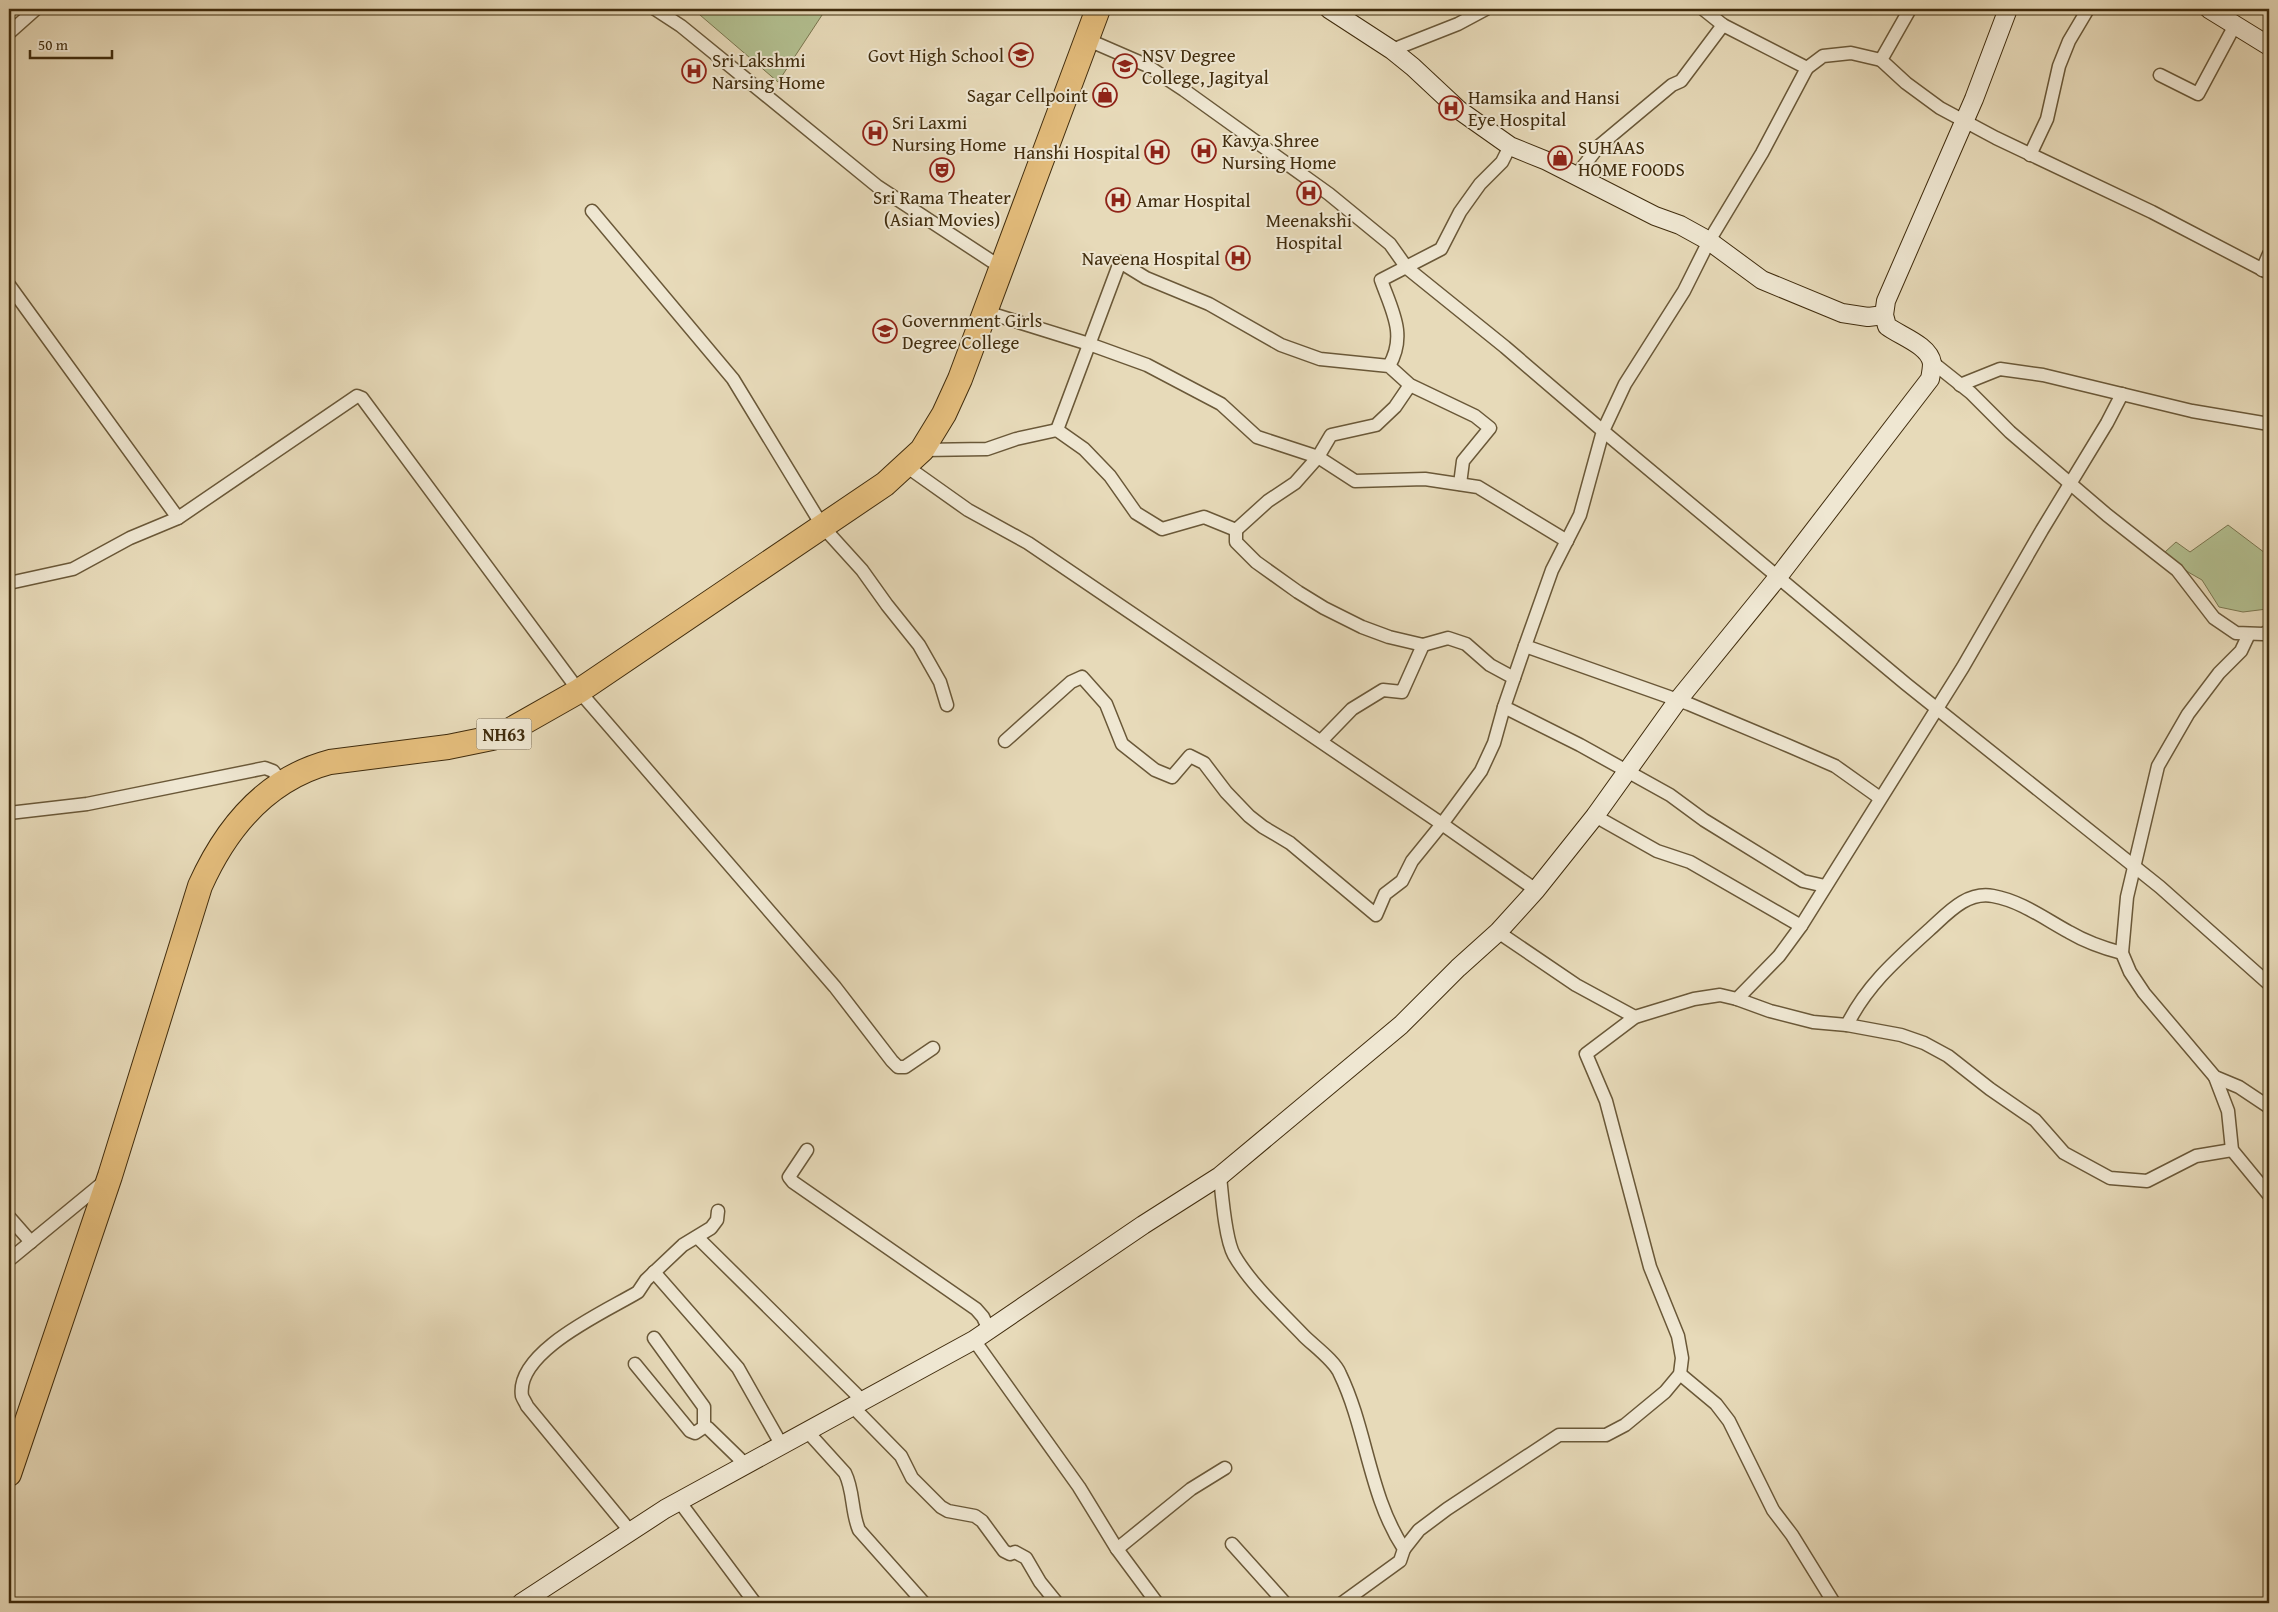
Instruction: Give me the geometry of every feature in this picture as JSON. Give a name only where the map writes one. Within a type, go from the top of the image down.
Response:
[{"type":"highway","name":"NH63","points":[[9,1474],[110,1176],[198,894],[211,863],[238,820],[282,784],[314,766],[330,762],[448,747],[492,738],[505,733],[579,691],[823,527],[885,484],[914,458],[944,414],[986,312],[1098,9]]},
{"type":"main road","points":[[1329,9],[1392,50],[1459,110],[1510,146],[1655,216],[1680,225],[1709,241],[1762,280],[1842,313],[1868,317],[1884,315]]},
{"type":"main road","points":[[521,1603],[679,1501],[974,1340],[1142,1225],[1220,1176],[1402,1025],[1458,968],[1498,932],[1536,890],[1595,816],[1678,700],[1778,577],[1930,379],[1932,362],[1918,344],[1887,326],[1884,315],[1886,301],[1965,121],[2008,9]]},
{"type":"main road","points":[[2209,9],[2269,46]]},
{"type":"street","points":[[9,33],[36,9]]},
{"type":"street","points":[[655,9],[681,26],[878,186],[1002,268]]},
{"type":"street","points":[[1392,50],[1458,24],[1486,9]]},
{"type":"street","points":[[1702,9],[1723,25],[1807,68]]},
{"type":"street","points":[[1881,60],[1910,9]]},
{"type":"street","points":[[2030,155],[2047,120],[2059,66],[2069,40],[2088,9]]},
{"type":"street","points":[[1575,177],[1599,146],[1672,85],[1681,82],[1723,25]]},
{"type":"street","points":[[2160,76],[2198,94],[2235,25]]},
{"type":"street","points":[[1086,39],[1146,66],[1184,90],[1330,194],[1390,244],[1406,268],[1505,347],[1936,708],[2208,928],[2269,984]]},
{"type":"street","points":[[1005,741],[1071,682],[1082,677],[1106,704],[1122,744],[1155,770],[1172,777],[1190,756],[1204,763],[1226,792],[1249,816],[1262,827],[1296,848],[1376,915],[1385,894],[1402,881],[1412,861],[1442,824],[1481,770],[1494,743],[1504,707],[1552,570],[1580,515],[1603,431],[1625,384],[1684,291],[1709,241],[1762,153],[1807,68],[1823,56],[1850,53],[1881,60],[1906,83],[1933,103],[2030,155],[2152,212],[2232,252],[2266,272],[2269,254]]},
{"type":"street","points":[[1389,366],[1396,354],[1399,330],[1381,280],[1441,249],[1460,212],[1480,184],[1502,162],[1510,146]]},
{"type":"street","points":[[592,210],[733,379],[823,527],[862,570],[919,645],[940,682],[947,705]]},
{"type":"street","points":[[1057,430],[1120,262],[1146,278],[1209,304],[1281,345],[1320,359],[1389,366],[1410,385],[1475,416],[1490,428],[1463,461],[1460,484]]},
{"type":"street","points":[[9,284],[178,518]]},
{"type":"street","points":[[986,312],[1089,344],[1147,365],[1221,404],[1257,436],[1318,457],[1355,481],[1425,479],[1478,487],[1567,541]]},
{"type":"street","points":[[1932,362],[2070,484],[2177,570],[2214,618],[2236,633],[2263,634],[2269,631]]},
{"type":"street","points":[[1960,385],[2000,369],[2043,375],[2192,411],[2269,424]]},
{"type":"street","points":[[1410,385],[1395,407],[1376,425],[1331,435],[1318,457],[1295,483],[1268,501],[1236,530],[1236,542],[1256,562],[1324,608],[1362,627],[1389,637],[1423,644],[1448,638],[1466,644],[1490,665],[1514,678]]},
{"type":"street","points":[[1737,999],[1779,956],[1800,926],[1963,668],[2070,484],[2108,423],[2122,394]]},
{"type":"street","points":[[9,583],[72,569],[130,538],[178,518],[357,396],[367,404],[579,691],[835,987],[898,1067],[906,1067],[933,1048]]},
{"type":"street","points":[[914,458],[987,449],[1016,439],[1057,430],[1084,449],[1110,476],[1136,514],[1162,529],[1204,517],[1236,530]]},
{"type":"street","points":[[914,458],[968,510],[1028,542],[1536,890]]},
{"type":"street","points":[[2249,634],[2240,651],[2219,673],[2188,714],[2158,766],[2152,782],[2127,897],[2122,953],[2130,972],[2144,993],[2216,1077],[2228,1111],[2232,1150],[2269,1195]]},
{"type":"street","points":[[1321,741],[1352,709],[1383,690],[1402,692],[1423,644]]},
{"type":"street","points":[[1525,646],[1678,700],[1835,766],[1880,798]]},
{"type":"street","points":[[1504,707],[1628,770],[1670,794],[1704,820],[1803,881],[1825,886]]},
{"type":"street","points":[[9,813],[87,804],[265,768],[273,771],[282,784]]},
{"type":"street","points":[[1595,816],[1657,851],[1690,862],[1800,926]]},
{"type":"street","points":[[1847,1025],[1869,990],[1900,954],[1949,911],[1963,902],[1981,895],[1993,896],[2014,902],[2098,947],[2122,953]]},
{"type":"street","points":[[1498,932],[1576,985],[1636,1016]]},
{"type":"street","points":[[1342,1603],[1400,1561],[1404,1549],[1419,1530],[1447,1509],[1559,1435],[1606,1435],[1625,1425],[1653,1403],[1680,1374],[1682,1358],[1678,1336],[1650,1267],[1606,1101],[1586,1054],[1636,1016],[1694,999],[1720,995],[1812,1022],[1847,1025],[1901,1035],[1924,1043],[1948,1056],[1990,1090],[2035,1120],[2064,1153],[2110,1178],[2146,1181],[2196,1156],[2232,1150]]},
{"type":"street","points":[[2216,1077],[2239,1087],[2269,1107]]},
{"type":"street","points":[[807,1150],[792,1172],[790,1177],[793,1182],[976,1309],[983,1316],[989,1330]]},
{"type":"street","points":[[9,1260],[110,1176]]},
{"type":"street","points":[[1220,1176],[1224,1214],[1233,1254],[1258,1286],[1339,1371],[1348,1392],[1373,1477],[1394,1534],[1404,1549]]},
{"type":"street","points":[[630,1531],[528,1406],[522,1395],[525,1378],[534,1359],[552,1342],[638,1292],[654,1272],[683,1246],[711,1228],[717,1220],[718,1211]]},
{"type":"street","points":[[9,1217],[31,1242]]},
{"type":"street","points":[[697,1237],[857,1403],[900,1456],[912,1478],[941,1507],[948,1511],[974,1516],[982,1521],[1004,1551],[1010,1554],[1015,1552],[1026,1558],[1040,1582],[1057,1603]]},
{"type":"street","points":[[654,1272],[738,1368],[781,1444]]},
{"type":"street","points":[[654,1338],[704,1407],[704,1427]]},
{"type":"street","points":[[974,1340],[1079,1488],[1117,1549],[1157,1603]]},
{"type":"street","points":[[635,1364],[690,1432],[695,1433],[704,1427]]},
{"type":"street","points":[[1680,1374],[1716,1404],[1729,1421],[1773,1510],[1797,1543],[1834,1603]]},
{"type":"street","points":[[704,1427],[708,1428],[745,1464]]},
{"type":"street","points":[[806,1430],[845,1473],[849,1481],[854,1519],[859,1530],[924,1603]]},
{"type":"street","points":[[1117,1549],[1191,1489],[1225,1468]]},
{"type":"street","points":[[679,1501],[755,1603]]},
{"type":"street","points":[[1232,1544],[1285,1603]]},
{"type":"green space","points":[[693,9],[826,9],[778,82]]},
{"type":"green space","points":[[2228,525],[2269,556],[2269,607],[2267,609],[2243,612],[2219,607],[2202,580],[2188,572],[2165,552],[2176,542],[2190,552]]},
{"type":"place","name":"Govt High School","points":[[1021,55]]},
{"type":"place","name":"NSV Degree College, Jagityal","points":[[1125,66]]},
{"type":"place","name":"Sri Lakshmi Narsing Home","points":[[694,71]]},
{"type":"place","name":"Sagar Cellpoint","points":[[1105,95]]},
{"type":"place","name":"Hamsika and Hansi Eye Hospital","points":[[1451,108]]},
{"type":"place","name":"Sri Laxmi Nursing Home","points":[[875,133]]},
{"type":"place","name":"Kavya Shree Nursing Home","points":[[1204,151]]},
{"type":"place","name":"Hanshi Hospital","points":[[1157,152]]},
{"type":"place","name":"SUHAAS HOME FOODS","points":[[1560,158]]},
{"type":"place","name":"Sri Rama Theater (Asian Movies)","points":[[942,170]]},
{"type":"place","name":"Meenakshi Hospital","points":[[1309,193]]},
{"type":"place","name":"Amar Hospital","points":[[1118,200]]},
{"type":"place","name":"Naveena Hospital","points":[[1238,258]]},
{"type":"place","name":"Government Girls Degree College","points":[[885,331]]}]
